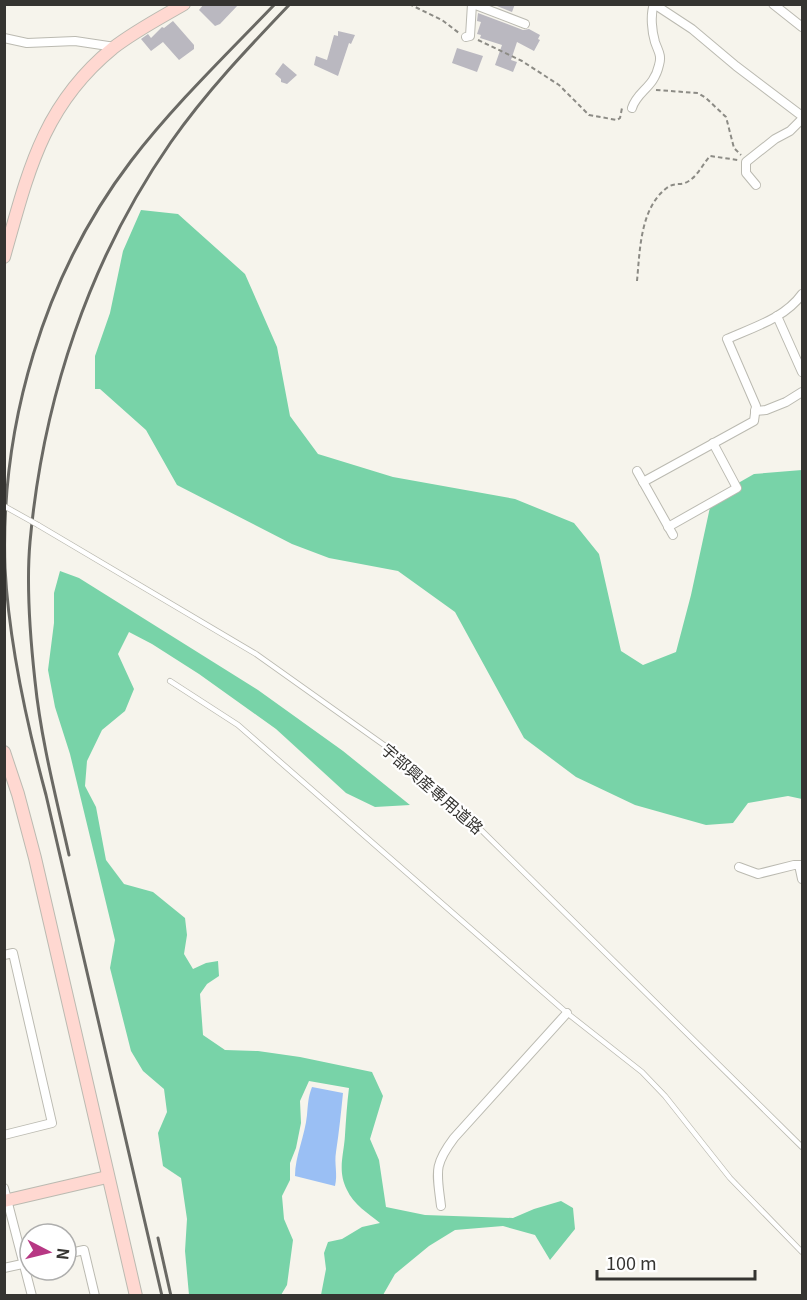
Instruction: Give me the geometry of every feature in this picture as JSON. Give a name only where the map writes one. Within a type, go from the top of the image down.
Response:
[{"type":"street","points":[[4,257],[26,179],[49,123],[85,74],[115,47],[142,28],[184,4]]},
{"type":"street","points":[[468,36],[473,4],[525,24]]},
{"type":"street","points":[[628,106],[648,88],[660,62],[660,52],[655,43],[652,21],[654,4],[692,29],[802,118],[790,131],[775,139],[746,162],[746,173],[756,185]]},
{"type":"street","points":[[773,4],[802,27]]},
{"type":"street","points":[[4,38],[27,43],[75,41],[115,47]]},
{"type":"street","points":[[643,482],[754,421],[756,406],[727,339],[777,316],[796,302],[802,294]]},
{"type":"street","points":[[777,316],[802,372]]},
{"type":"street","points":[[755,411],[766,410],[786,402],[802,392]]},
{"type":"street","points":[[637,471],[670,531],[737,488],[713,443]]},
{"type":"street","points":[[4,752],[35,858],[136,1296]]},
{"type":"street","points":[[739,867],[758,874],[801,865],[802,879]]},
{"type":"street","points":[[4,956],[14,953],[52,1124],[4,1135]]},
{"type":"street","points":[[441,1206],[437,1166],[441,1155],[567,1013]]},
{"type":"street","points":[[18,1236],[5,1197],[107,1177]]},
{"type":"street","points":[[78,1251],[84,1250],[95,1296]]},
{"type":"lane","name":"宇部興産専用道路","points":[[4,506],[256,654],[391,750],[468,817],[802,1147]]},
{"type":"lane","points":[[170,681],[238,724],[567,1013],[642,1072],[665,1096],[730,1178],[802,1251]]},
{"type":"path","points":[[409,4],[522,62],[559,85],[590,115],[617,120],[628,106]]},
{"type":"path","points":[[648,88],[698,93],[706,98],[726,117],[734,148],[746,162]]},
{"type":"path","points":[[637,281],[640,243],[654,200],[673,184],[683,184],[693,178],[710,156],[746,162]]},
{"type":"green space","points":[[141,210],[178,214],[245,274],[277,347],[290,416],[318,454],[393,477],[515,499],[574,523],[599,554],[621,651],[643,665],[676,652],[712,498],[754,474],[802,470],[802,799],[788,796],[748,803],[733,823],[706,825],[635,805],[576,777],[524,738],[455,612],[398,571],[329,558],[292,544],[177,485],[146,430],[100,389],[95,389],[95,356],[110,313],[123,251]]},
{"type":"green space","points":[[60,571],[79,578],[258,690],[343,751],[410,805],[375,807],[346,793],[276,729],[199,674],[129,632],[118,654],[134,689],[125,711],[102,730],[87,761],[85,786],[96,807],[106,860],[124,884],[153,892],[185,918],[187,935],[184,954],[193,969],[218,961],[219,976],[207,984],[200,994],[203,1035],[225,1050],[258,1051],[300,1057],[372,1072],[383,1096],[370,1139],[379,1160],[386,1207],[425,1215],[513,1218],[561,1201],[573,1208],[575,1229],[550,1260],[535,1235],[503,1226],[455,1230],[429,1246],[395,1274],[383,1295],[321,1295],[326,1269],[324,1253],[328,1242],[342,1239],[362,1227],[380,1223],[353,1200],[342,1176],[349,1088],[309,1081],[300,1101],[301,1123],[296,1148],[290,1163],[290,1180],[282,1196],[284,1219],[293,1240],[287,1285],[281,1295],[189,1295],[185,1251],[187,1219],[181,1178],[163,1166],[158,1133],[167,1112],[164,1089],[143,1071],[131,1051],[110,968],[115,940],[70,754],[55,707],[48,670],[54,623],[54,593]]},
{"type":"water","points":[[312,1087],[343,1093],[335,1186],[295,1176]]},
{"type":"building","points":[[204,4],[239,4],[220,24],[215,26],[199,10]]},
{"type":"building","points":[[492,4],[515,4],[512,12]]},
{"type":"building","points":[[478,13],[523,30],[529,29],[540,35],[534,51],[517,42],[511,60],[517,62],[513,72],[495,65],[502,45],[480,38],[481,35],[477,34],[481,22],[477,21]]},
{"type":"building","points":[[173,21],[194,45],[194,49],[179,60],[163,42],[151,51],[141,39],[148,34],[151,38],[162,27],[164,28]]},
{"type":"building","points":[[338,31],[355,35],[351,44],[349,43],[338,76],[314,65],[316,56],[327,60],[334,35],[338,36]]},
{"type":"building","points":[[457,48],[483,56],[477,72],[452,63]]},
{"type":"building","points":[[283,63],[297,75],[287,84],[281,82],[275,74]]},
{"type":"railway","points":[[162,1296],[20,682],[7,597],[5,514],[10,460],[20,406],[34,354],[52,302],[74,253],[100,205],[131,161],[165,120],[275,4]]},
{"type":"railway","points":[[69,855],[41,725],[33,664],[29,594],[30,542],[36,489],[59,384],[94,283],[116,234],[142,187],[198,106],[290,4]]},
{"type":"railway","points":[[158,1238],[171,1296]]}]
